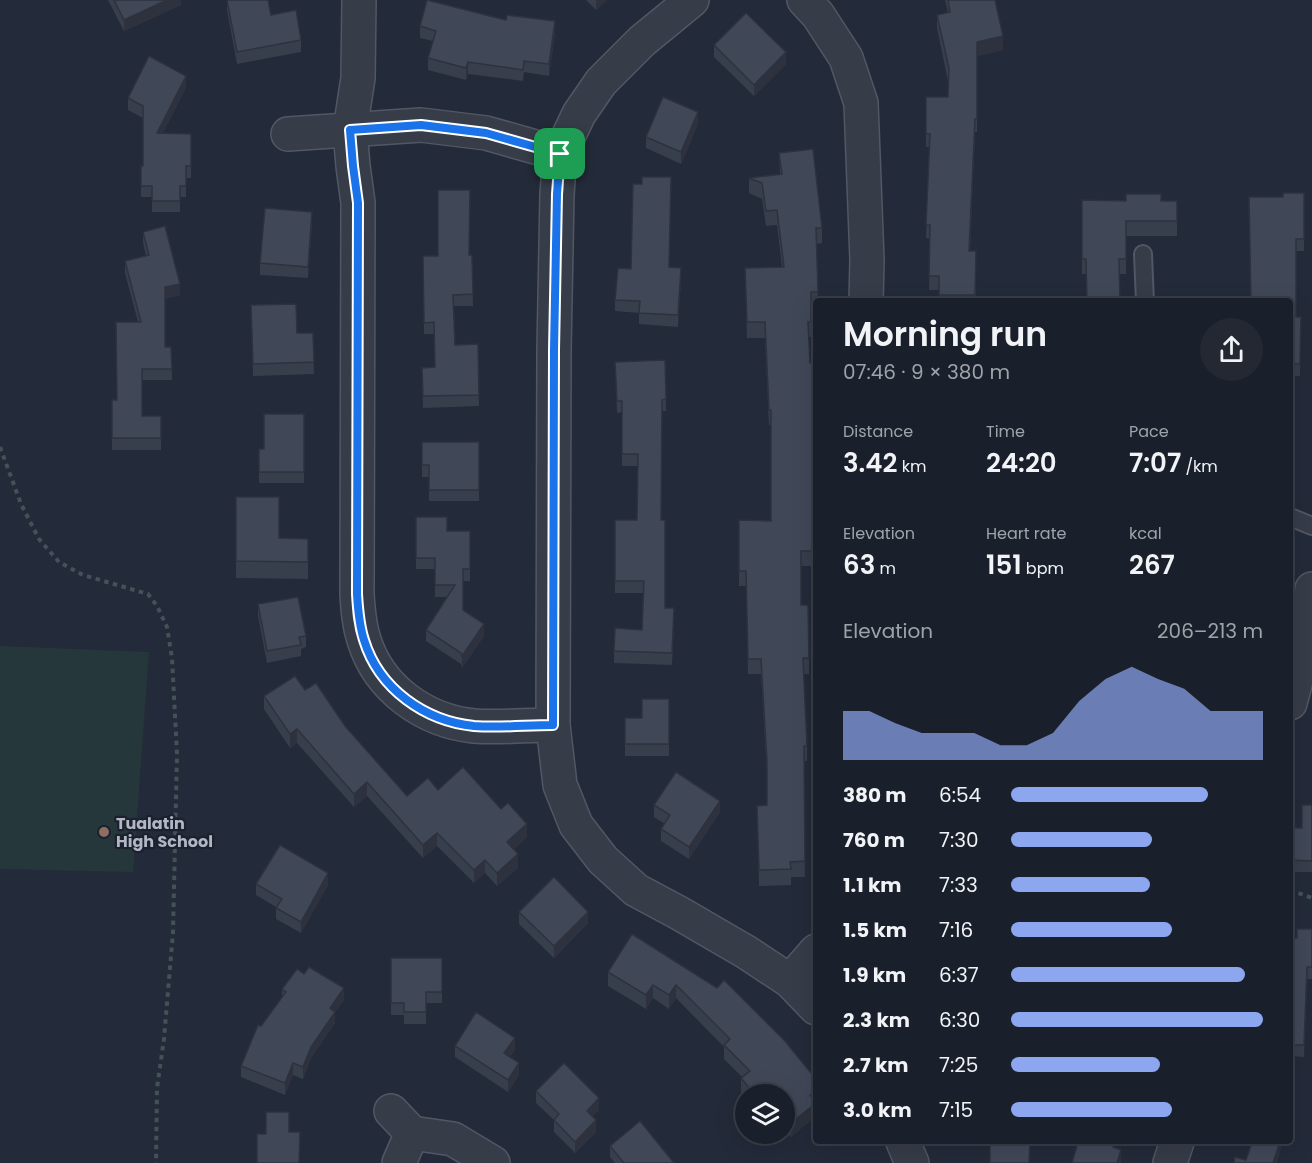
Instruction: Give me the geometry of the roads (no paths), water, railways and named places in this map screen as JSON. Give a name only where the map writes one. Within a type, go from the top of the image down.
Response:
[{"type":"street","points":[[359,0],[358,78],[350,130],[358,203],[357,594],[359,620],[364,641],[385,680],[408,702],[438,718],[474,726],[553,725]]},
{"type":"street","points":[[692,0],[642,41],[602,82],[579,114],[560,154],[554,350],[553,725],[560,785],[576,825],[603,860],[636,890],[679,912],[746,952],[790,981],[813,1005]]},
{"type":"street","points":[[804,0],[818,15],[846,58],[861,104],[867,261],[866,298]]},
{"type":"street","points":[[288,135],[421,125],[486,133],[560,154]]},
{"type":"street","points":[[1293,692],[1302,658],[1312,588]]},
{"type":"street","points":[[790,981],[813,954]]},
{"type":"street","points":[[399,1163],[402,1121],[453,1139],[493,1163]]},
{"type":"street","points":[[904,1144],[912,1163]]},
{"type":"street","points":[[1170,1163],[1176,1144]]},
{"type":"lane","points":[[1143,254],[1144,298]]},
{"type":"lane","points":[[1293,518],[1312,526]]},
{"type":"place","name":"Tualatin High School","points":[[104,832]]}]
